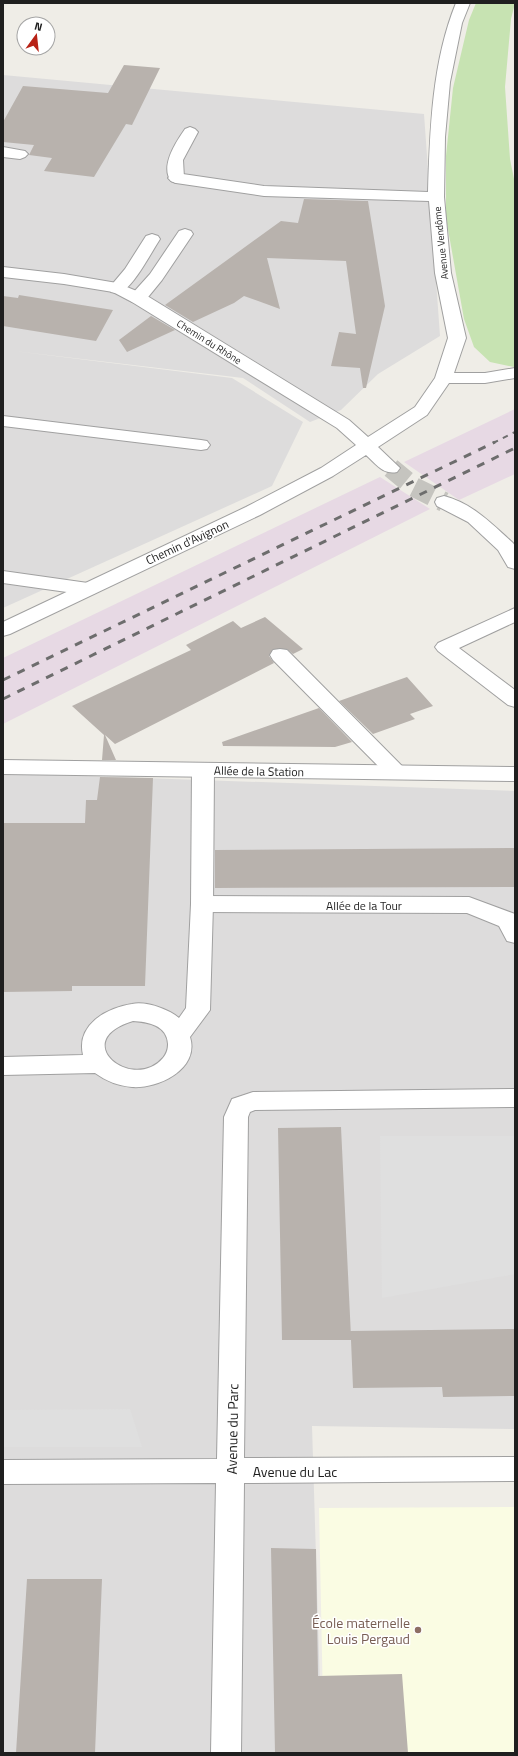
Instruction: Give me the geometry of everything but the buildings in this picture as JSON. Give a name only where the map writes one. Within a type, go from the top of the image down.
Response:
[{"type":"street","name":"Avenue Vendôme","points":[[367,446],[421,410],[444,378],[457,338],[443,273],[436,197],[437,137],[443,82],[455,23],[463,3]]},
{"type":"street","points":[[190,132],[175,160],[176,178],[264,191],[436,197]]},
{"type":"street","points":[[3,152],[20,154]]},
{"type":"street","points":[[138,298],[156,278],[184,234]]},
{"type":"street","points":[[117,288],[131,272],[152,239]]},
{"type":"street","name":"Chemin du Rhône","points":[[3,272],[64,278],[117,288],[138,298],[343,424],[391,468]]},
{"type":"street","points":[[444,378],[485,378],[515,373]]},
{"type":"street","points":[[3,421],[201,445]]},
{"type":"street","name":"Chemin d'Avignon","points":[[3,630],[253,511],[327,472],[367,446]]},
{"type":"street","points":[[444,502],[475,518],[506,547],[515,563]]},
{"type":"street","points":[[3,577],[88,589]]},
{"type":"street","points":[[515,614],[445,647],[515,700]]},
{"type":"street","points":[[280,655],[396,772]]},
{"type":"street","name":"Allée de la Station","points":[[3,767],[515,774]]},
{"type":"street","points":[[178,1035],[198,1010],[202,904],[203,770]]},
{"type":"street","name":"Allée de la Tour","points":[[202,904],[469,905],[507,920],[515,935]]},
{"type":"street","points":[[133,1012],[147,1013],[161,1018],[172,1025],[178,1035],[180,1045],[178,1056],[166,1068],[149,1077],[134,1079],[108,1072],[100,1064],[94,1054],[93,1042],[97,1032],[106,1022],[118,1016],[133,1012]]},
{"type":"street","points":[[3,1066],[100,1064]]},
{"type":"street","name":"Avenue du Parc","points":[[226,1753],[232,1471],[236,1117],[241,1106],[253,1101],[515,1098]]},
{"type":"street","name":"Avenue du Lac","points":[[3,1472],[515,1469]]},
{"type":"shaded area","points":[[3,75],[424,114],[440,336],[378,374],[341,410],[310,422],[243,378],[14,351],[232,378],[303,422],[272,486],[3,608]]},
{"type":"shaded area","points":[[515,409],[515,474],[459,500],[404,462]]},
{"type":"shaded area","points":[[380,477],[430,509],[3,724],[3,658]]},
{"type":"shaded area","points":[[3,773],[515,791],[515,1429],[312,1426],[322,1753],[3,1753]]},
{"type":"shaded area","points":[[380,1136],[515,1136],[515,1274],[382,1298]]},
{"type":"shaded area","points":[[130,1409],[142,1447],[3,1447],[3,1410]]},
{"type":"shaded area","name":"École maternelle Louis Pergaud","points":[[515,1507],[515,1753],[324,1753],[319,1508]]},
{"type":"green space","points":[[476,3],[515,3],[511,19],[505,87],[510,159],[515,184],[514,367],[490,362],[474,347],[464,319],[446,218],[446,156],[453,88],[469,20]]},
{"type":"tunnel","points":[[391,468],[414,487],[444,502]]},
{"type":"railway","points":[[495,442],[515,432]]},
{"type":"railway","points":[[3,680],[495,442]]},
{"type":"railway","points":[[3,699],[515,448]]},
{"type":"place","name":"École maternelle Louis Pergaud","points":[[418,1630]]}]
